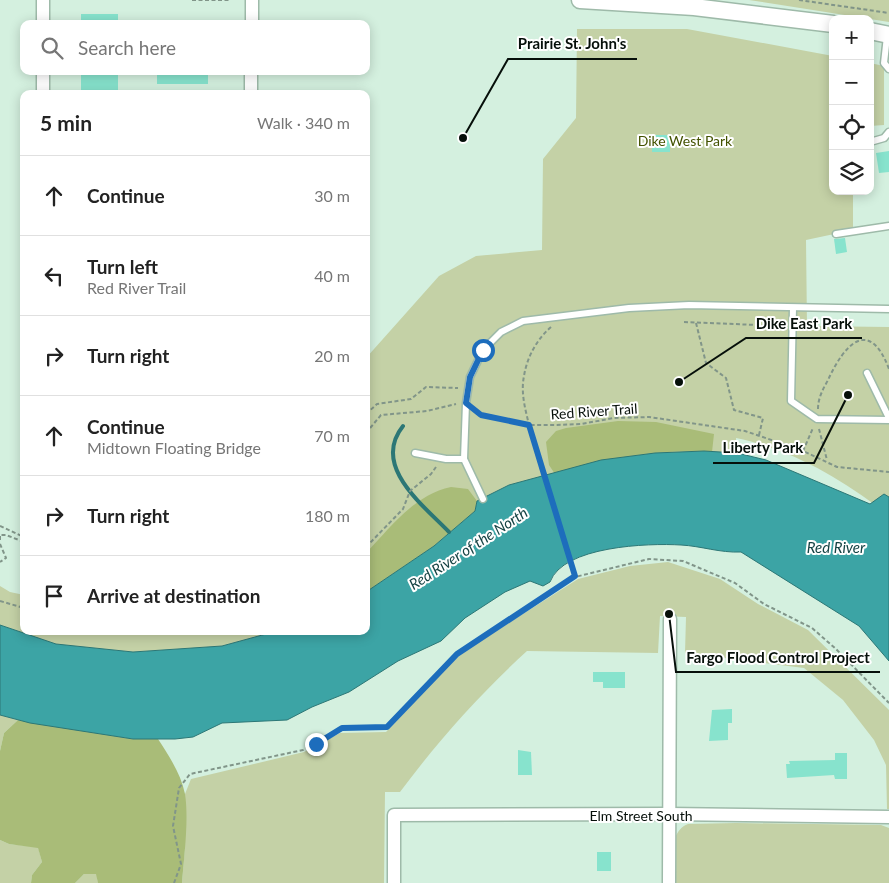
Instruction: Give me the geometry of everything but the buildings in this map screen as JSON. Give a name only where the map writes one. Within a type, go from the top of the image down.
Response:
[{"type":"street","points":[[43,0],[43,20]]},
{"type":"street","points":[[252,0],[252,20]]},
{"type":"street","points":[[580,0],[694,7],[829,24]]},
{"type":"street","points":[[874,33],[888,35]]},
{"type":"street","points":[[43,75],[43,90]]},
{"type":"street","points":[[251,75],[251,90]]},
{"type":"street","points":[[669,883],[670,619]]},
{"type":"street","name":"Elm Street South","points":[[394,883],[394,815],[669,814],[889,817]]},
{"type":"lane","points":[[888,35],[884,63],[889,69]]},
{"type":"lane","points":[[874,141],[884,138],[889,132]]},
{"type":"lane","points":[[836,234],[889,226]]},
{"type":"lane","points":[[483,499],[464,459],[466,403],[470,377],[483,350],[501,332],[523,322],[690,304],[889,309]]},
{"type":"lane","points":[[793,308],[790,401],[817,419],[889,419],[867,373]]},
{"type":"lane","points":[[415,453],[442,458],[464,459]]},
{"type":"path","points":[[192,0],[230,0]]},
{"type":"path","points":[[799,0],[889,14]]},
{"type":"path","points":[[565,316],[540,336],[529,358],[523,377],[524,405],[536,451],[575,576]]},
{"type":"path","points":[[684,322],[792,326]]},
{"type":"path","points":[[696,323],[706,363],[726,378],[734,410],[763,418],[759,435]]},
{"type":"path","points":[[828,461],[817,419],[818,401],[844,350],[851,345],[867,341],[875,344],[883,352],[889,369]]},
{"type":"path","points":[[370,410],[377,404],[412,399],[426,387],[468,389]]},
{"type":"path","points":[[370,428],[381,415],[427,412],[466,403]]},
{"type":"path","name":"Red River Trail","points":[[466,403],[481,415],[529,425],[581,424],[614,418],[649,417],[759,435],[803,450],[837,467],[889,472]]},
{"type":"path","points":[[803,450],[817,419]]},
{"type":"path","points":[[370,543],[403,509],[410,491],[431,474],[442,458]]},
{"type":"path","points":[[0,526],[20,535]]},
{"type":"path","points":[[0,540],[0,535],[6,535],[20,540]]},
{"type":"path","points":[[0,544],[6,558],[0,562]]},
{"type":"path","points":[[174,883],[181,864],[173,826],[179,788],[190,774],[230,768],[304,750],[342,728],[387,727],[457,654],[575,576],[649,559],[683,560],[735,583],[764,604],[812,628],[836,649],[889,703]]},
{"type":"path","points":[[0,600],[20,607]]},
{"type":"green space","points":[[749,0],[889,0],[889,22],[874,20],[874,15],[845,15]]},
{"type":"green space","name":"Dike West Park","points":[[577,29],[687,29],[829,55],[829,195],[853,195],[853,230],[806,240],[807,326],[889,327],[889,515],[836,478],[798,458],[757,443],[736,438],[737,453],[704,451],[555,474],[509,485],[477,501],[370,589],[370,354],[439,276],[476,256],[542,250],[543,159],[576,118]]},
{"type":"green space","points":[[874,64],[884,66],[884,125],[874,126]]},
{"type":"green space","points":[[618,421],[656,422],[714,434],[712,452],[652,453],[613,459],[555,474],[549,465],[546,442],[556,431]]},
{"type":"green space","points":[[451,487],[468,489],[477,501],[475,511],[434,546],[370,589],[370,549],[404,513],[438,491]]},
{"type":"green space","points":[[668,562],[720,579],[758,604],[808,630],[889,710],[889,809],[887,809],[886,765],[874,740],[843,700],[804,668],[685,653],[686,617],[660,616],[658,653],[527,651],[510,667],[429,754],[400,792],[385,792],[384,883],[182,883],[185,847],[185,794],[191,779],[304,752],[340,733],[386,732],[447,667],[465,651],[578,579],[630,566]]},
{"type":"green space","points":[[0,586],[10,592],[20,594],[20,632],[0,625]]},
{"type":"green space","points":[[29,635],[262,635],[222,646],[133,652],[56,644]]},
{"type":"green space","points":[[0,715],[18,720],[4,733],[0,751]]},
{"type":"green space","points":[[18,720],[133,739],[158,739],[178,772],[185,794],[186,826],[182,883],[98,883],[96,874],[84,874],[75,883],[31,883],[32,875],[42,862],[38,848],[9,844],[0,840],[0,751],[4,733]]},
{"type":"green space","points":[[688,824],[881,825],[889,828],[889,883],[673,883],[674,841],[681,828]]},
{"type":"green space","points":[[0,840],[9,844],[38,847],[42,862],[32,875],[31,883],[0,883]]},
{"type":"green space","points":[[84,874],[97,874],[98,883],[75,883]]},
{"type":"water","name":"Red River","points":[[704,451],[737,453],[766,460],[870,504],[884,494],[889,497],[889,661],[859,626],[741,552],[681,545],[628,546],[588,554],[571,561],[558,570],[550,582],[543,586],[530,581],[505,592],[465,618],[441,641],[398,661],[349,692],[312,707],[287,720],[222,723],[193,737],[133,739],[30,723],[0,715],[0,625],[20,632],[20,635],[29,635],[56,644],[133,652],[222,646],[262,635],[370,635],[370,589],[434,546],[475,511],[477,501],[509,485],[601,460],[655,453]]},
{"type":"waterway","points":[[403,426],[395,441],[393,456],[397,470],[404,484],[426,510],[449,532]]},
{"type":"place","name":"Prairie St. John's","points":[[463,138]]},
{"type":"place","name":"Dike East Park","points":[[679,382]]},
{"type":"place","name":"Liberty Park","points":[[848,395]]},
{"type":"place","name":"Fargo Flood Control Project","points":[[669,614]]},
{"type":"route","points":[[316,744],[342,728],[387,727],[457,654],[575,576],[529,425],[481,415],[466,403],[470,377],[483,350]]},
{"type":"water label","name":"Red River of the North","points":[[468,548]]}]
